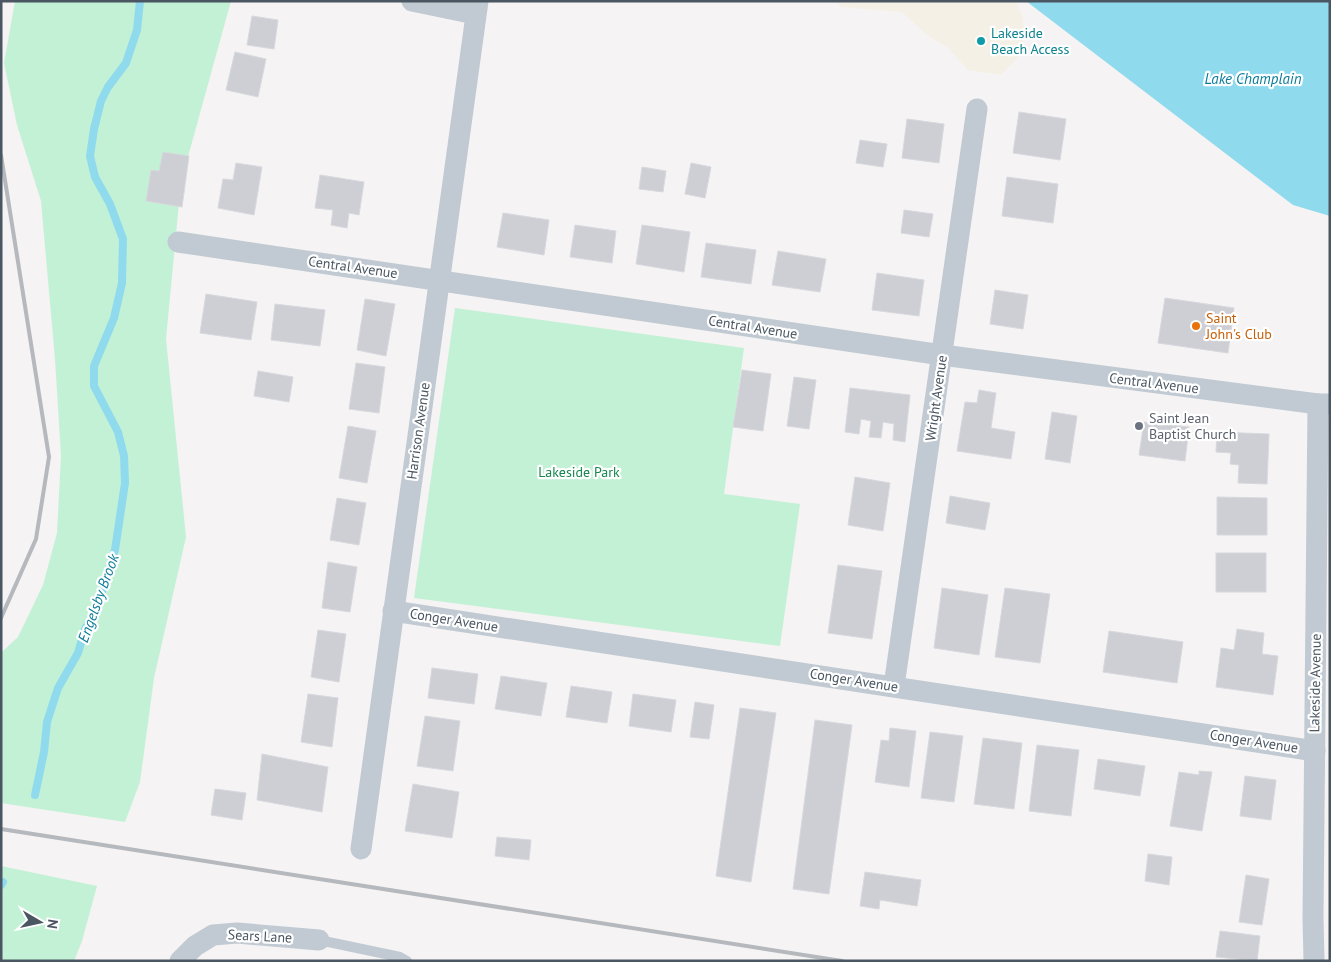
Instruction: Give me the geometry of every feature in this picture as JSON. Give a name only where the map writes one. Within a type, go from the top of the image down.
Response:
[{"type":"street","points":[[412,1],[477,8]]},
{"type":"street","name":"Harrison Avenue","points":[[361,849],[477,8]]},
{"type":"street","name":"Wright Avenue","points":[[894,686],[977,110]]},
{"type":"street","name":"Central Avenue","points":[[178,242],[942,355],[1324,404]]},
{"type":"street","name":"Lakeside Avenue","points":[[1314,961],[1315,751],[1324,404]]},
{"type":"street","name":"Conger Avenue","points":[[393,611],[1315,751]]},
{"type":"street","name":"Sears Lane","points":[[180,961],[195,946],[213,935],[237,933],[319,940]]},
{"type":"lane","points":[[319,940],[400,957],[407,961]]},
{"type":"green space","points":[[15,1],[231,1],[181,182],[166,339],[186,537],[154,678],[140,782],[125,822],[1,803],[1,653],[18,637],[43,585],[57,533],[61,456],[55,359],[41,201],[17,125],[4,63]]},
{"type":"green space","name":"Lakeside Park","points":[[455,308],[744,348],[724,494],[800,504],[780,646],[414,598]]},
{"type":"green space","points":[[1,866],[97,886],[82,941],[74,961],[1,961]]},
{"type":"sand","name":"Lakeside Beach Access","points":[[835,1],[1016,1],[1023,18],[1024,51],[1001,75],[968,70],[947,47],[927,35],[902,12],[841,7]]},
{"type":"water","name":"Lake Champlain","points":[[1026,1],[1330,1],[1330,216],[1293,205]]},
{"type":"building","points":[[252,16],[278,20],[274,49],[247,45]]},
{"type":"building","points":[[235,52],[266,59],[258,97],[226,90]]},
{"type":"building","points":[[1019,112],[1066,119],[1060,160],[1013,153]]},
{"type":"building","points":[[907,119],[944,124],[939,163],[902,158]]},
{"type":"building","points":[[860,140],[887,144],[883,167],[856,163]]},
{"type":"building","points":[[163,152],[189,156],[182,207],[146,201],[151,170],[159,171]]},
{"type":"building","points":[[236,163],[262,167],[254,215],[218,208],[223,179],[233,180]]},
{"type":"building","points":[[691,163],[711,167],[705,198],[685,194]]},
{"type":"building","points":[[642,167],[666,171],[663,192],[639,189]]},
{"type":"building","points":[[320,175],[364,182],[359,215],[349,213],[347,228],[331,225],[333,210],[315,208]]},
{"type":"building","points":[[1007,177],[1058,184],[1053,223],[1002,216]]},
{"type":"building","points":[[904,210],[933,214],[929,237],[901,233]]},
{"type":"building","points":[[503,213],[549,220],[544,255],[497,247]]},
{"type":"building","points":[[575,225],[616,231],[612,263],[570,257]]},
{"type":"building","points":[[642,225],[690,232],[684,272],[636,264]]},
{"type":"building","points":[[706,243],[756,250],[751,284],[701,277]]},
{"type":"building","points":[[778,251],[826,259],[820,292],[772,285]]},
{"type":"building","points":[[877,273],[924,280],[919,316],[872,310]]},
{"type":"building","points":[[995,290],[1028,295],[1023,329],[990,324]]},
{"type":"building","points":[[206,294],[257,302],[251,340],[200,333]]},
{"type":"building","name":"Saint John's Club","points":[[1165,298],[1234,308],[1228,353],[1158,343]]},
{"type":"building","points":[[365,299],[395,304],[386,356],[357,350]]},
{"type":"building","points":[[275,304],[325,310],[320,346],[271,340]]},
{"type":"building","points":[[356,363],[385,367],[379,413],[349,409]]},
{"type":"building","points":[[742,370],[771,374],[763,431],[733,427]]},
{"type":"building","points":[[258,371],[293,377],[289,402],[254,396]]},
{"type":"building","points":[[794,377],[816,380],[809,429],[787,426]]},
{"type":"building","points":[[850,388],[910,395],[905,442],[893,440],[894,424],[883,422],[881,438],[869,437],[871,421],[861,419],[859,434],[845,432]]},
{"type":"building","points":[[979,390],[996,393],[991,428],[1015,432],[1011,459],[957,451],[965,402],[977,403]]},
{"type":"building","points":[[1052,412],[1077,416],[1070,463],[1045,459]]},
{"type":"building","points":[[1144,422],[1189,427],[1185,461],[1139,455]]},
{"type":"building","points":[[348,426],[376,431],[367,483],[339,478]]},
{"type":"building","points":[[1217,432],[1269,434],[1267,484],[1238,483],[1239,465],[1230,464],[1231,453],[1216,452]]},
{"type":"building","points":[[855,477],[890,483],[883,531],[848,525]]},
{"type":"building","points":[[950,496],[990,503],[985,530],[946,523]]},
{"type":"building","points":[[1217,497],[1267,498],[1267,535],[1217,535]]},
{"type":"building","points":[[337,498],[366,503],[359,545],[330,540]]},
{"type":"building","points":[[1216,553],[1266,553],[1266,592],[1216,592]]},
{"type":"building","points":[[328,562],[357,567],[350,612],[322,608]]},
{"type":"building","points":[[838,565],[882,571],[872,639],[828,633]]},
{"type":"building","points":[[942,588],[988,595],[979,655],[934,648]]},
{"type":"building","points":[[1005,588],[1050,594],[1040,663],[995,657]]},
{"type":"building","points":[[1237,629],[1264,633],[1262,654],[1278,656],[1273,695],[1216,687],[1221,648],[1234,650]]},
{"type":"building","points":[[318,630],[346,634],[339,682],[311,677]]},
{"type":"building","points":[[1109,631],[1183,642],[1177,683],[1103,672]]},
{"type":"building","points":[[432,668],[478,674],[474,704],[428,698]]},
{"type":"building","points":[[501,676],[547,683],[541,716],[495,709]]},
{"type":"building","points":[[571,686],[612,692],[607,723],[566,717]]},
{"type":"building","points":[[308,694],[338,698],[332,747],[301,742]]},
{"type":"building","points":[[633,694],[676,700],[671,732],[629,726]]},
{"type":"building","points":[[695,702],[714,705],[709,739],[690,737]]},
{"type":"building","points":[[740,708],[776,713],[751,882],[716,876]]},
{"type":"building","points":[[425,716],[460,721],[453,771],[417,766]]},
{"type":"building","points":[[815,720],[852,725],[829,894],[793,889]]},
{"type":"building","points":[[890,728],[916,731],[909,787],[875,782],[881,740],[889,741]]},
{"type":"building","points":[[930,732],[963,736],[954,802],[921,798]]},
{"type":"building","points":[[983,738],[1022,743],[1014,809],[974,804]]},
{"type":"building","points":[[1037,745],[1079,750],[1071,816],[1029,811]]},
{"type":"building","points":[[262,754],[328,767],[322,812],[257,800]]},
{"type":"building","points":[[1098,759],[1145,766],[1140,796],[1094,789]]},
{"type":"building","points":[[1199,771],[1212,772],[1202,831],[1170,826],[1179,772],[1199,775]]},
{"type":"building","points":[[1245,776],[1276,780],[1271,820],[1240,816]]},
{"type":"building","points":[[413,784],[459,792],[452,838],[405,831]]},
{"type":"building","points":[[215,789],[246,793],[242,820],[211,815]]},
{"type":"building","points":[[497,837],[531,840],[529,860],[495,856]]},
{"type":"building","points":[[1148,854],[1172,857],[1169,885],[1145,881]]},
{"type":"building","points":[[865,872],[921,880],[917,906],[880,900],[879,909],[860,906]]},
{"type":"building","points":[[1246,875],[1269,879],[1262,925],[1239,922]]},
{"type":"building","points":[[1220,931],[1260,936],[1257,961],[1216,957]]},
{"type":"waterway","name":"Engelsby Brook","points":[[35,795],[44,752],[47,722],[58,688],[78,653],[85,629],[99,603],[115,550],[125,483],[124,456],[118,432],[94,386],[94,366],[114,318],[122,283],[123,239],[110,204],[95,177],[90,156],[101,101],[108,87],[126,63],[137,30],[140,1]]},
{"type":"railway","points":[[1,155],[49,457],[36,539],[1,618]]},
{"type":"railway","points":[[1,829],[842,961]]},
{"type":"place","name":"Lakeside Beach Access","points":[[981,41]]},
{"type":"place","name":"Saint John's Club","points":[[1196,326]]},
{"type":"place","name":"Saint Jean Baptist Church","points":[[1139,426]]}]
